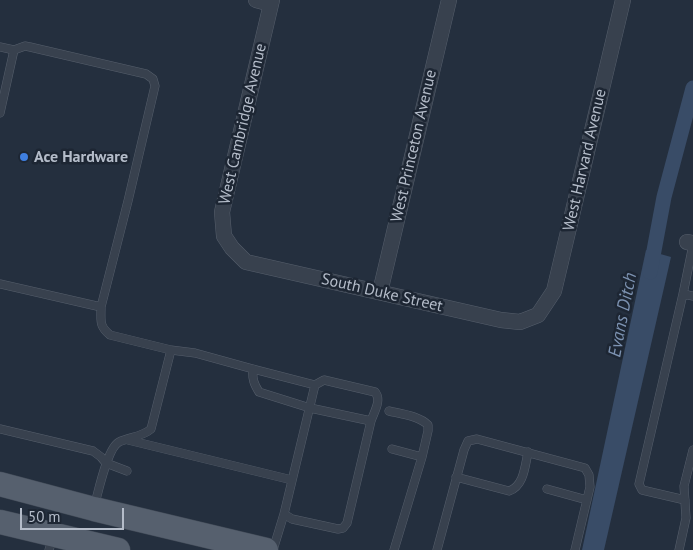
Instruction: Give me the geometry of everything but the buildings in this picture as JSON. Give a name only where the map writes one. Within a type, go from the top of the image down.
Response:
[{"type":"main road","points":[[0,484],[94,509],[266,550]]},
{"type":"main road","points":[[0,522],[51,542],[118,550]]},
{"type":"street","points":[[256,0],[272,2]]},
{"type":"street","name":"West Princeton Avenue","points":[[380,292],[449,0]]},
{"type":"street","name":"West Harvard Avenue","points":[[538,315],[554,291],[623,0]]},
{"type":"street","name":"West Cambridge Avenue","points":[[232,248],[224,236],[222,212],[272,2]]},
{"type":"street","name":"South Duke Street","points":[[232,248],[246,262],[501,320],[520,322],[538,315]]},
{"type":"lane","points":[[0,47],[14,50],[25,46],[30,47],[146,74],[153,79],[155,86],[102,308],[101,325],[105,331],[110,335],[171,350],[195,353],[315,384],[324,380],[375,392],[378,396],[347,523],[344,528],[338,529],[292,519],[284,514]]},
{"type":"lane","points":[[0,113],[14,50]]},
{"type":"lane","points":[[684,500],[642,490],[639,484],[683,294],[691,243]]},
{"type":"lane","points":[[0,284],[102,308]]},
{"type":"lane","points":[[683,294],[693,296]]},
{"type":"lane","points":[[94,509],[106,463],[113,447],[117,443],[146,433],[151,429],[171,350]]},
{"type":"lane","points":[[253,369],[254,384],[259,392],[310,408],[371,421]]},
{"type":"lane","points":[[273,550],[284,514],[315,384]]},
{"type":"lane","points":[[389,411],[424,421],[428,425],[422,457],[394,550]]},
{"type":"lane","points":[[0,429],[94,451],[106,463],[126,471]]},
{"type":"lane","points":[[437,550],[464,450],[468,441],[477,439],[585,468],[589,475],[590,487],[575,550]]},
{"type":"lane","points":[[128,440],[292,480]]},
{"type":"lane","points":[[392,449],[422,457]]},
{"type":"lane","points":[[679,550],[686,518],[684,486],[693,450]]},
{"type":"lane","points":[[456,477],[509,491],[515,489],[519,486],[528,452]]},
{"type":"lane","points":[[547,489],[587,500]]},
{"type":"water","points":[[646,250],[671,257],[604,550],[582,550]]},
{"type":"waterway","name":"Evans Ditch","points":[[650,272],[664,197],[693,88]]},
{"type":"place","name":"Ace Hardware","points":[[24,157]]}]
